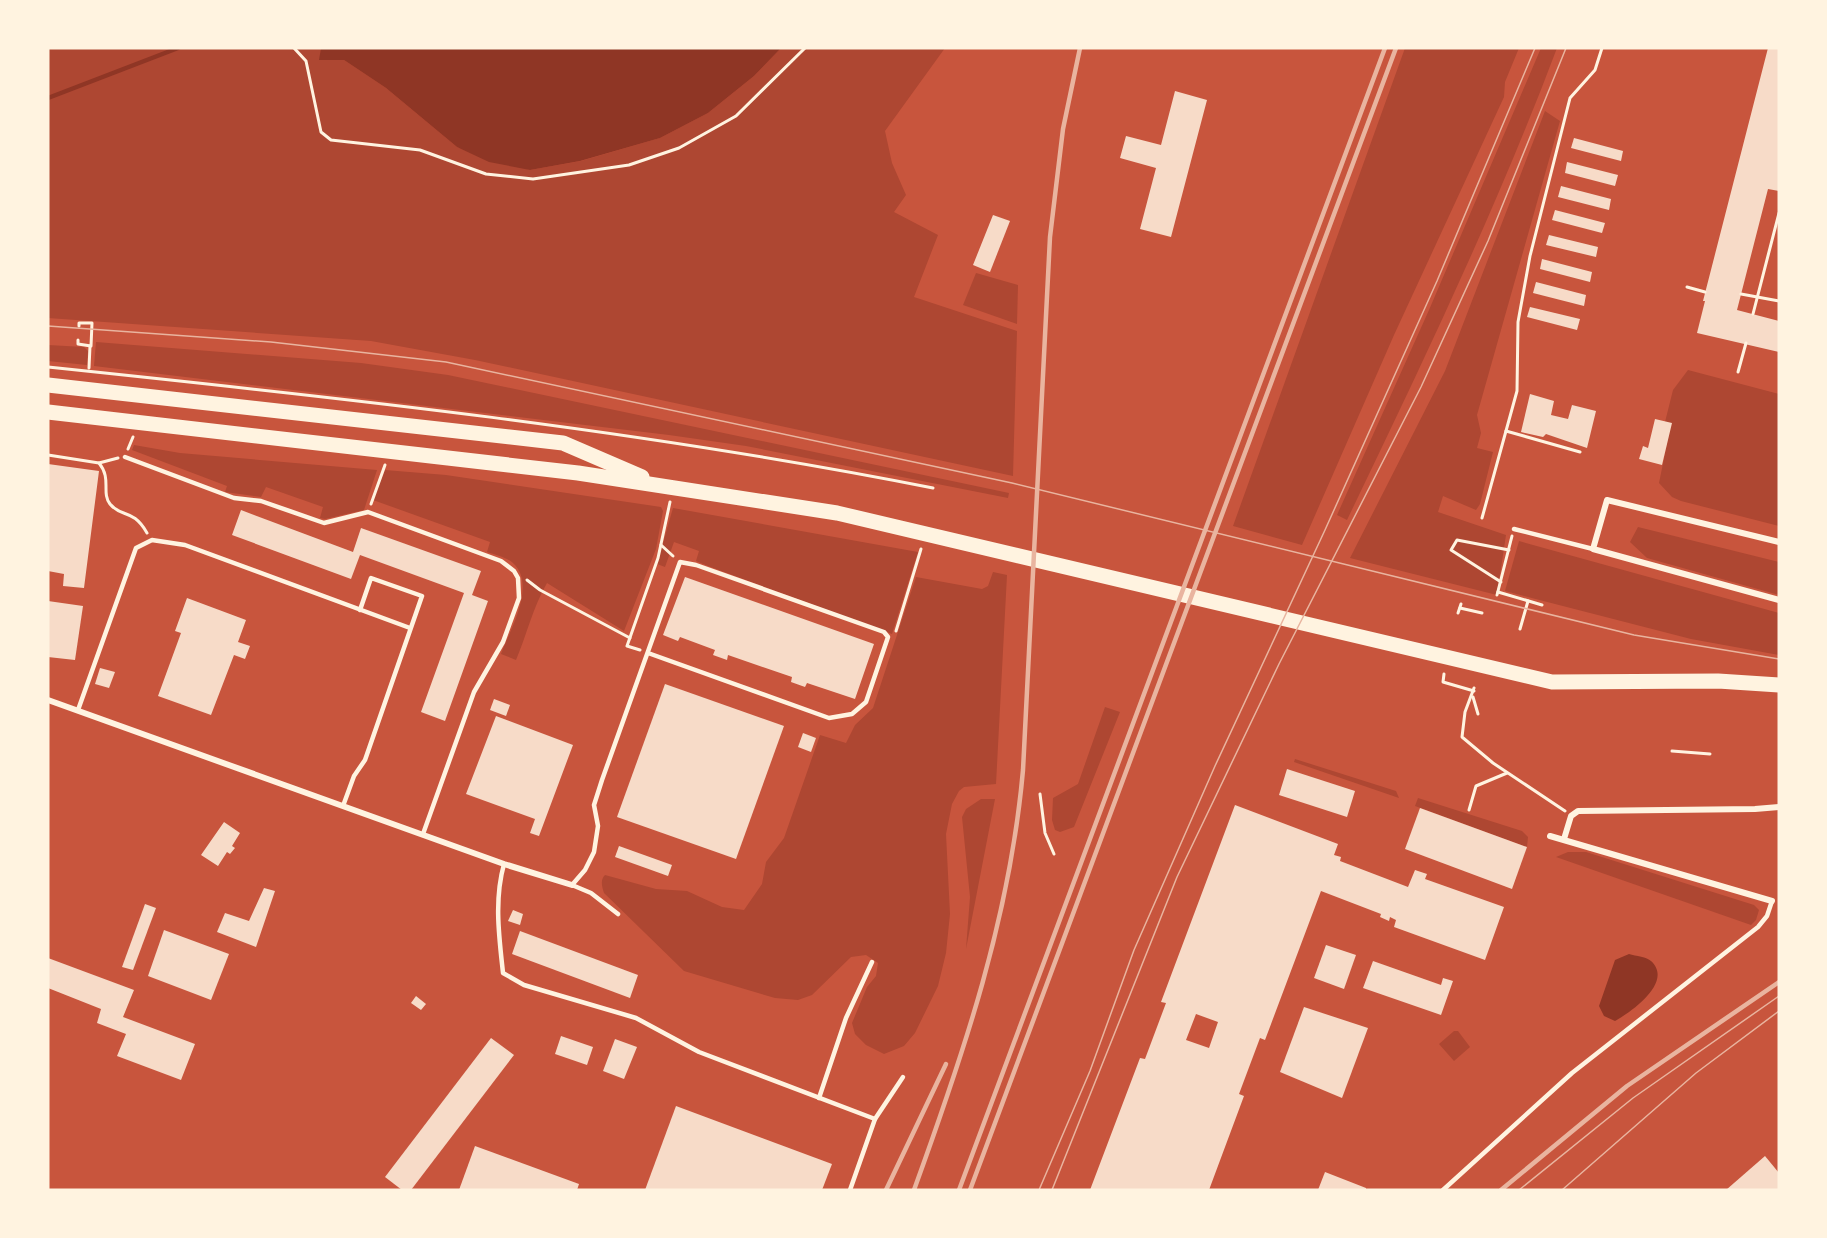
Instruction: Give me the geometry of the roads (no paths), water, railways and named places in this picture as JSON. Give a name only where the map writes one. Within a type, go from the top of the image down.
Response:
[{"type":"main road","points":[[48,385],[563,443],[662,485]]},
{"type":"main road","points":[[48,412],[662,485],[837,513],[1552,682],[1718,681],[1779,685]]},
{"type":"street","points":[[1779,542],[1607,500],[1593,549],[1779,600]]},
{"type":"street","points":[[48,700],[504,864],[572,885]]},
{"type":"street","points":[[1564,839],[1571,816],[1578,811],[1591,809],[1779,807]]},
{"type":"street","points":[[1550,836],[1772,901]]},
{"type":"lane","points":[[125,457],[234,498],[261,501],[324,524],[368,512],[501,561],[514,571],[520,588],[519,598],[503,642],[474,692],[423,834]]},
{"type":"lane","points":[[1514,529],[1593,549]]},
{"type":"lane","points":[[78,710],[136,548],[152,540],[185,545],[410,628]]},
{"type":"lane","points":[[618,914],[591,893],[572,885],[585,870],[594,852],[598,826],[594,805],[680,562],[696,565],[884,632],[888,637],[866,702],[852,714],[829,718],[648,653]]},
{"type":"lane","points":[[343,806],[354,776],[365,760],[422,596],[371,578],[360,610]]},
{"type":"lane","points":[[504,864],[497,922],[503,973],[524,985],[636,1018],[699,1052],[875,1119]]},
{"type":"lane","points":[[1443,1190],[1572,1073],[1758,927],[1767,916],[1772,901]]},
{"type":"lane","points":[[819,1098],[846,1018],[872,962]]},
{"type":"lane","points":[[850,1190],[875,1119],[903,1077]]},
{"type":"waterway","points":[[48,98],[178,48]]},
{"type":"tram line","points":[[1039,1190],[1090,1071],[1134,950],[1215,766],[1437,281],[1535,48]]},
{"type":"tram line","points":[[1052,1190],[1177,877],[1279,664],[1421,387],[1488,241],[1566,48]]},
{"type":"tram line","points":[[48,326],[271,342],[446,362],[1012,483],[1634,635],[1779,659]]},
{"type":"tram line","points":[[1519,1190],[1633,1098],[1779,996]]},
{"type":"tram line","points":[[1562,1190],[1696,1073],[1779,1011]]},
{"type":"railway","points":[[914,1190],[950,1087],[982,983],[1008,878],[1017,825],[1023,770],[1050,237],[1063,129],[1080,48]]},
{"type":"railway","points":[[959,1190],[1385,48]]},
{"type":"railway","points":[[970,1190],[1396,48]]},
{"type":"railway","points":[[1501,1190],[1627,1086],[1779,982]]},
{"type":"railway","points":[[886,1190],[946,1064]]}]
